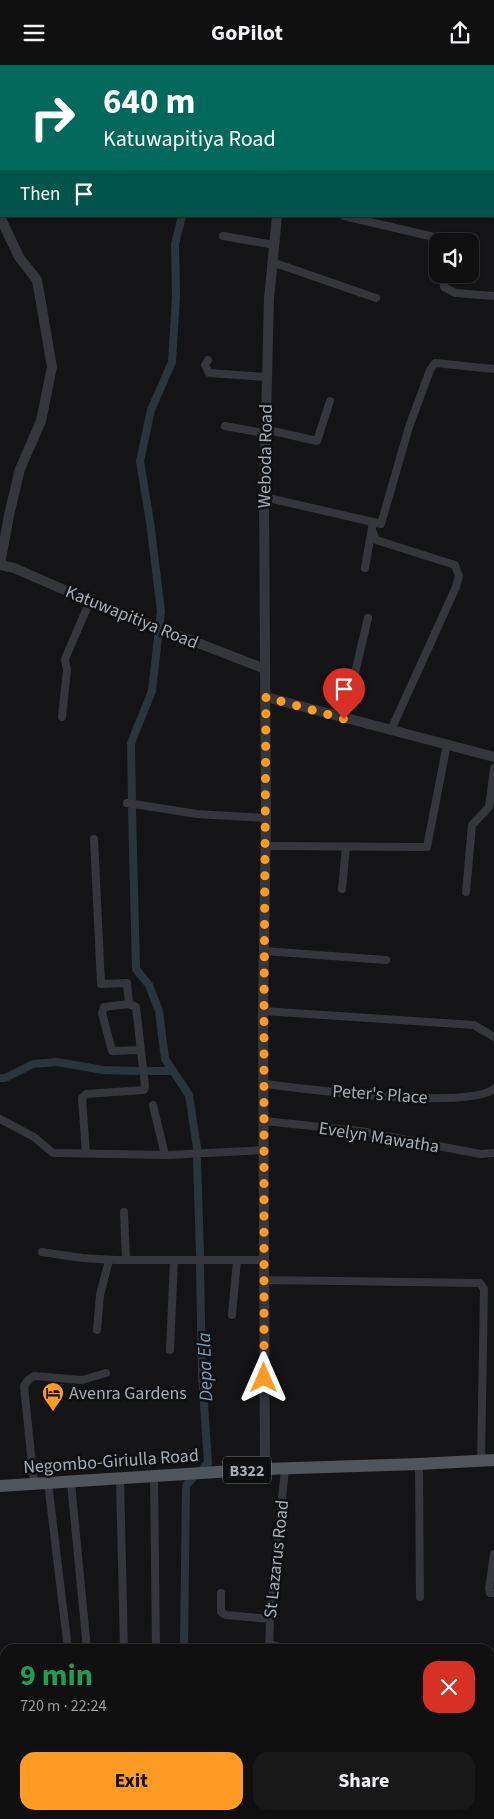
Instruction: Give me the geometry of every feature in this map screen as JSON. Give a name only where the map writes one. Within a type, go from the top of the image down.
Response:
[{"type":"main road","name":"Negombo-Giriulla Road","points":[[0,1486],[71,1483],[265,1469],[419,1465],[494,1460]]},
{"type":"street","name":"Weboda Road","points":[[265,1469],[264,951],[266,697],[264,431],[269,299],[277,217]]},
{"type":"street","points":[[348,217],[429,236]]},
{"type":"street","points":[[0,565],[20,469],[41,421],[52,367],[37,280],[19,257],[1,219]]},
{"type":"street","points":[[223,236],[274,245]]},
{"type":"street","points":[[272,262],[376,298]]},
{"type":"street","points":[[443,283],[444,287],[454,293],[494,296]]},
{"type":"street","points":[[208,360],[205,365],[209,373],[266,377]]},
{"type":"street","points":[[264,497],[373,526],[381,524],[410,427],[430,370],[435,363],[494,369]]},
{"type":"street","points":[[225,426],[317,441],[330,401]]},
{"type":"street","points":[[365,568],[373,526]]},
{"type":"street","points":[[373,526],[376,540],[454,565],[459,576],[456,587],[392,730]]},
{"type":"street","name":"Katuwapitiya Road","points":[[0,565],[265,669]]},
{"type":"street","points":[[62,717],[67,670],[65,659],[90,601]]},
{"type":"street","points":[[344,719],[368,618]]},
{"type":"street","points":[[266,697],[494,757]]},
{"type":"street","points":[[266,846],[428,847],[447,744]]},
{"type":"street","points":[[466,892],[472,825],[489,807],[494,768]]},
{"type":"street","points":[[127,803],[197,814],[266,818]]},
{"type":"street","points":[[94,839],[101,984],[127,983],[129,1004]]},
{"type":"street","points":[[342,889],[346,847]]},
{"type":"street","points":[[264,951],[386,960]]},
{"type":"street","points":[[86,1153],[82,1098],[86,1094],[144,1090],[145,1087],[141,1050],[136,1007],[129,1004],[104,1007],[102,1013],[112,1051],[141,1050]]},
{"type":"street","points":[[264,1011],[474,1025],[494,1037]]},
{"type":"street","name":"Peter's Place","points":[[265,1084],[353,1094],[433,1098],[476,1096],[489,1093],[494,1089]]},
{"type":"street","points":[[153,1105],[165,1155]]},
{"type":"street","points":[[0,1119],[34,1137],[53,1153],[165,1155],[264,1150]]},
{"type":"street","name":"Evelyn Mawatha","points":[[264,1121],[360,1131],[480,1154],[494,1153]]},
{"type":"street","points":[[124,1212],[126,1260]]},
{"type":"street","points":[[42,1252],[110,1260],[264,1260]]},
{"type":"street","points":[[97,1330],[100,1295],[110,1260]]},
{"type":"street","points":[[170,1351],[174,1260]]},
{"type":"street","points":[[232,1315],[237,1260]]},
{"type":"street","points":[[264,1280],[480,1283],[484,1289],[481,1461]]},
{"type":"street","points":[[34,1484],[24,1386],[28,1379],[34,1375],[82,1380],[106,1373]]},
{"type":"street","points":[[419,1465],[420,1597]]},
{"type":"street","name":"St Lazarus Road","points":[[269,1644],[285,1469]]},
{"type":"street","points":[[154,1476],[156,1644]]},
{"type":"street","points":[[120,1479],[124,1644]]},
{"type":"street","points":[[48,1483],[67,1644]]},
{"type":"street","points":[[71,1483],[87,1644]]},
{"type":"street","points":[[494,1554],[489,1589],[490,1593],[494,1593]]},
{"type":"street","points":[[221,1593],[221,1611],[226,1615],[270,1619]]},
{"type":"waterway","points":[[132,798],[131,743],[152,691],[161,611],[140,461],[151,410],[172,362],[176,296],[175,244],[182,217]]},
{"type":"waterway","points":[[132,810],[136,969],[149,985],[159,1011],[165,1059],[189,1095],[197,1148]]},
{"type":"waterway","points":[[0,1078],[5,1078],[33,1064],[57,1062],[103,1070],[137,1071]]},
{"type":"waterway","points":[[149,1071],[173,1071]]},
{"type":"waterway","points":[[197,1160],[200,1254]]},
{"type":"waterway","name":"Depa Ela","points":[[200,1266],[202,1375],[208,1463],[204,1467]]},
{"type":"waterway","points":[[184,1644],[186,1486],[192,1479]]},
{"type":"place","name":"Avenra Gardens","points":[[53,1412]]},
{"type":"route","points":[[264,1378],[266,697],[344,719]]}]
